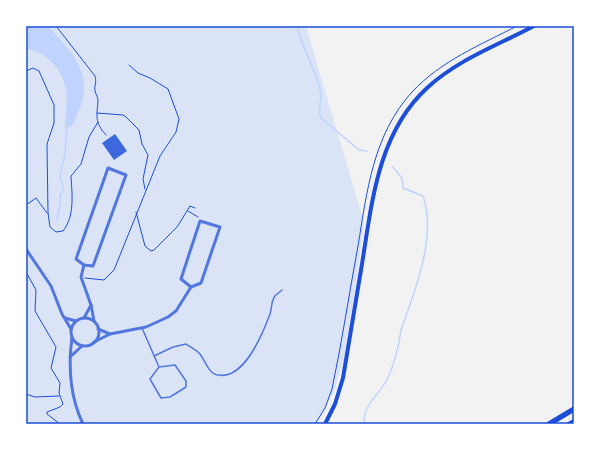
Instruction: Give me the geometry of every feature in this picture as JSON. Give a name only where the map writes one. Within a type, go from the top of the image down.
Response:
[{"type":"highway","points":[[549,424],[574,409]]},
{"type":"highway","points":[[570,424],[574,422]]},
{"type":"main road","points":[[325,424],[335,404],[343,378],[376,186],[386,150],[399,123],[418,96],[446,73],[534,26]]},
{"type":"street","points":[[108,168],[126,175],[93,266],[84,265],[76,259],[108,168]]},
{"type":"street","points":[[70,357],[82,346],[91,345],[110,334],[142,328],[159,322],[176,311],[191,287],[200,283],[220,227],[200,220],[181,279],[191,287]]},
{"type":"street","points":[[26,250],[51,286],[71,329],[72,337],[70,357],[75,403],[83,424]]},
{"type":"street","points":[[84,265],[81,277],[91,305],[94,322],[98,329],[97,338],[94,342]]},
{"type":"street","points":[[65,318],[76,321],[84,318],[91,305]]},
{"type":"street","points":[[84,318],[94,322]]},
{"type":"street","points":[[71,329],[76,321]]},
{"type":"street","points":[[98,329],[110,334]]},
{"type":"street","points":[[72,337],[74,341],[82,346]]},
{"type":"lane","points":[[154,356],[173,347],[186,344],[200,353],[212,372],[218,376],[238,370],[246,362],[257,341],[270,312],[275,296],[282,290]]},
{"type":"lane","points":[[142,328],[159,367]]},
{"type":"lane","points":[[175,365],[186,381],[186,387],[170,397],[161,398],[150,379],[159,367],[175,365]]},
{"type":"path","points":[[56,26],[95,76],[95,91],[98,98],[96,113],[98,122],[106,135]]},
{"type":"path","points":[[316,424],[325,408],[332,389],[373,164],[378,147],[388,125],[400,106],[413,91],[443,66],[517,26]]},
{"type":"path","points":[[81,277],[101,280],[109,277],[125,243],[136,211],[160,156],[176,132],[179,119],[168,89],[150,78],[138,73],[128,64]]},
{"type":"path","points":[[26,71],[33,68],[39,71],[54,105],[54,123],[47,144],[48,213],[52,230],[58,232],[63,231],[70,218],[72,207],[71,176],[81,164],[89,137],[98,122]]},
{"type":"path","points":[[96,113],[123,115],[139,130],[142,144],[148,155],[144,179],[145,190]]},
{"type":"path","points":[[26,205],[36,198],[48,213]]},
{"type":"path","points":[[136,211],[145,246],[151,251],[154,250],[177,227],[190,206],[195,208]]},
{"type":"path","points":[[187,211],[198,215],[200,220]]},
{"type":"path","points":[[26,272],[36,290],[35,311],[56,347],[51,368],[60,383],[62,406],[47,412],[60,424]]},
{"type":"path","points":[[26,394],[35,397],[60,396]]},
{"type":"shaded area","points":[[26,26],[306,26],[364,222],[358,272],[344,358],[335,389],[324,412],[316,424],[26,424]]},
{"type":"water","points":[[26,26],[48,26],[67,47],[78,63],[84,81],[83,99],[73,125],[65,130],[67,99],[64,82],[57,68],[52,62],[40,53],[26,49]]},
{"type":"building","points":[[115,134],[127,151],[114,160],[102,143]]},
{"type":"waterway","points":[[297,26],[299,35],[319,85],[321,94],[319,112],[321,118],[359,150],[367,151]]},
{"type":"waterway","points":[[57,220],[60,205],[60,194],[64,191],[60,176],[65,154],[67,128]]},
{"type":"waterway","points":[[364,424],[366,411],[372,400],[385,384],[392,367],[398,348],[401,330],[418,281],[426,246],[427,212],[423,196],[403,188],[402,178],[393,167]]}]
